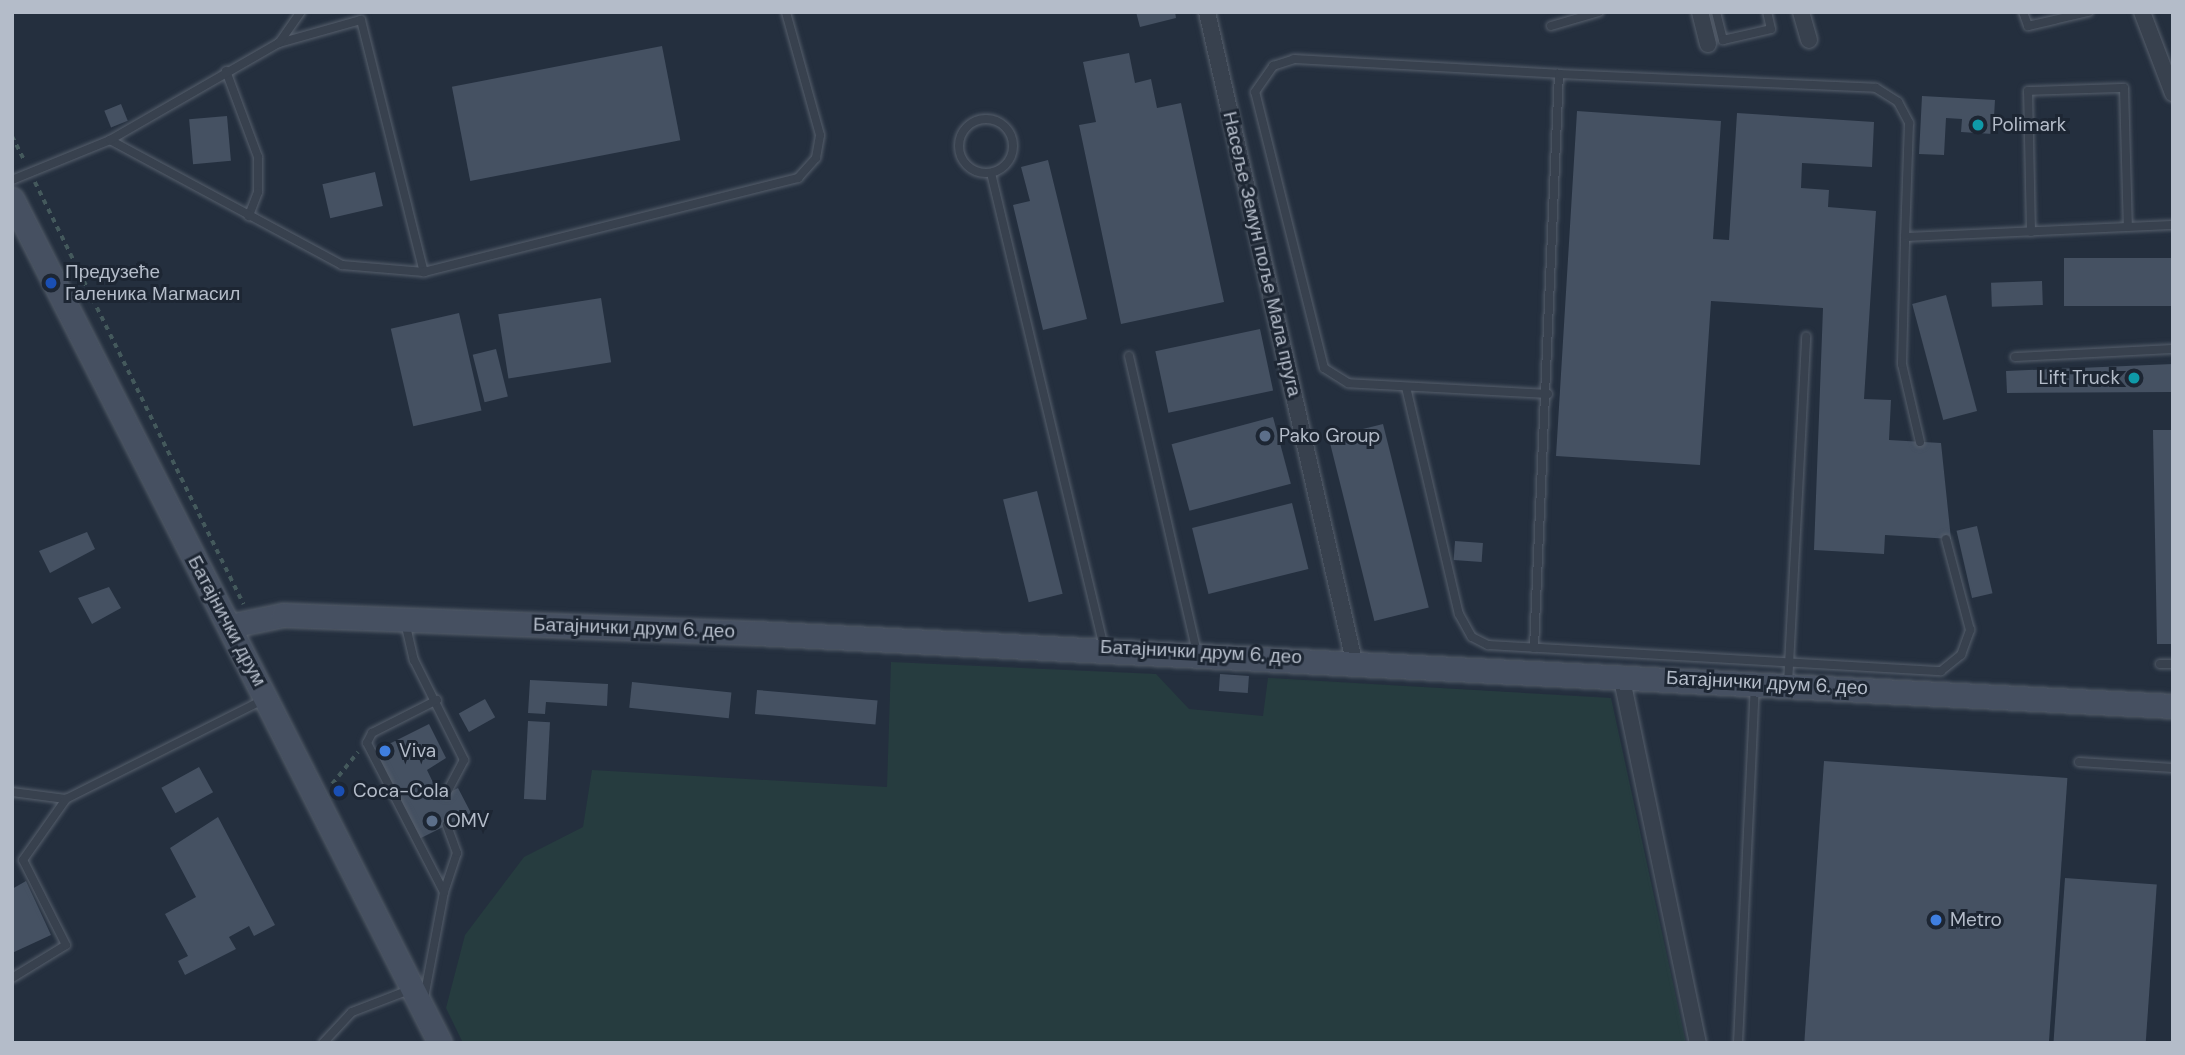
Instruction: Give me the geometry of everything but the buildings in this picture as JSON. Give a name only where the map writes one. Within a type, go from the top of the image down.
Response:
[{"type":"street","name":"Насеље Земун поље Мала пруга","points":[[1207,12],[1354,661]]},
{"type":"street","points":[[1700,12],[1708,44]]},
{"type":"street","points":[[1801,12],[1809,40]]},
{"type":"street","points":[[2143,12],[2173,93]]},
{"type":"street","name":"Батајнички друм","points":[[12,199],[240,622],[268,697],[440,1043]]},
{"type":"street","name":"Батајнички друм 6. део","points":[[240,622],[404,619],[1104,647],[1755,682],[1789,673],[2173,706]]},
{"type":"street","points":[[1621,675],[1698,1043]]},
{"type":"lane","points":[[279,43],[301,12]]},
{"type":"lane","points":[[110,141],[342,265],[424,272],[798,178],[817,158],[820,135],[786,12]]},
{"type":"lane","points":[[1551,26],[1599,12]]},
{"type":"lane","points":[[1716,12],[1723,40],[1771,29],[1767,12]]},
{"type":"lane","points":[[2023,12],[2028,26],[2062,15],[2088,12]]},
{"type":"lane","points":[[12,180],[110,141],[226,71],[279,43],[361,20],[424,272]]},
{"type":"lane","points":[[1548,394],[1348,383],[1324,368],[1259,120],[1258,84],[1273,66],[1294,60],[1876,88],[1898,102],[1909,123],[1900,343],[1920,442]]},
{"type":"lane","points":[[226,71],[258,157],[258,192],[249,216]]},
{"type":"lane","points":[[1534,648],[1548,394],[1559,74]]},
{"type":"lane","points":[[2031,232],[2028,91],[2124,88],[2128,227]]},
{"type":"lane","points":[[978,120],[995,121],[1012,140],[1006,164],[991,173],[973,171],[961,157],[960,139],[978,120]]},
{"type":"lane","points":[[991,173],[1104,647]]},
{"type":"lane","points":[[1905,237],[2173,225]]},
{"type":"lane","points":[[1789,673],[1806,336]]},
{"type":"lane","points":[[2014,357],[2173,349]]},
{"type":"lane","points":[[1129,356],[1196,652]]},
{"type":"lane","points":[[1406,387],[1464,628],[1488,645],[1789,673],[1941,671],[1950,665],[1967,645],[1970,630],[1946,539]]},
{"type":"lane","points":[[404,619],[415,660],[437,700],[464,760],[446,794]]},
{"type":"lane","points":[[2160,664],[2173,664]]},
{"type":"lane","points":[[1738,1043],[1755,682]]},
{"type":"lane","points":[[12,978],[66,945],[23,860],[66,799],[268,697]]},
{"type":"lane","points":[[437,700],[372,733],[366,743],[444,892]]},
{"type":"lane","points":[[2079,762],[2173,768]]},
{"type":"lane","points":[[12,792],[66,799]]},
{"type":"lane","points":[[323,1043],[352,1012],[419,998],[444,892],[457,853],[447,825]]},
{"type":"path","points":[[12,136],[240,622]]},
{"type":"path","points":[[320,801],[366,743]]},
{"type":"green space","points":[[891,662],[1156,674],[1189,709],[1263,716],[1268,678],[1611,698],[1686,1043],[463,1043],[446,1008],[465,935],[524,857],[583,827],[592,770],[887,787]]},
{"type":"place","name":"Polimark","points":[[1978,125]]},
{"type":"place","name":"Предузеће Галеника Магмасил","points":[[51,283]]},
{"type":"place","name":"Lift Truck","points":[[2134,378]]},
{"type":"place","name":"Pako Group","points":[[1265,436]]},
{"type":"place","name":"Viva","points":[[385,751]]},
{"type":"place","name":"Coca-Cola","points":[[339,791]]},
{"type":"place","name":"OMV","points":[[432,821]]},
{"type":"place","name":"Metro","points":[[1936,920]]}]
